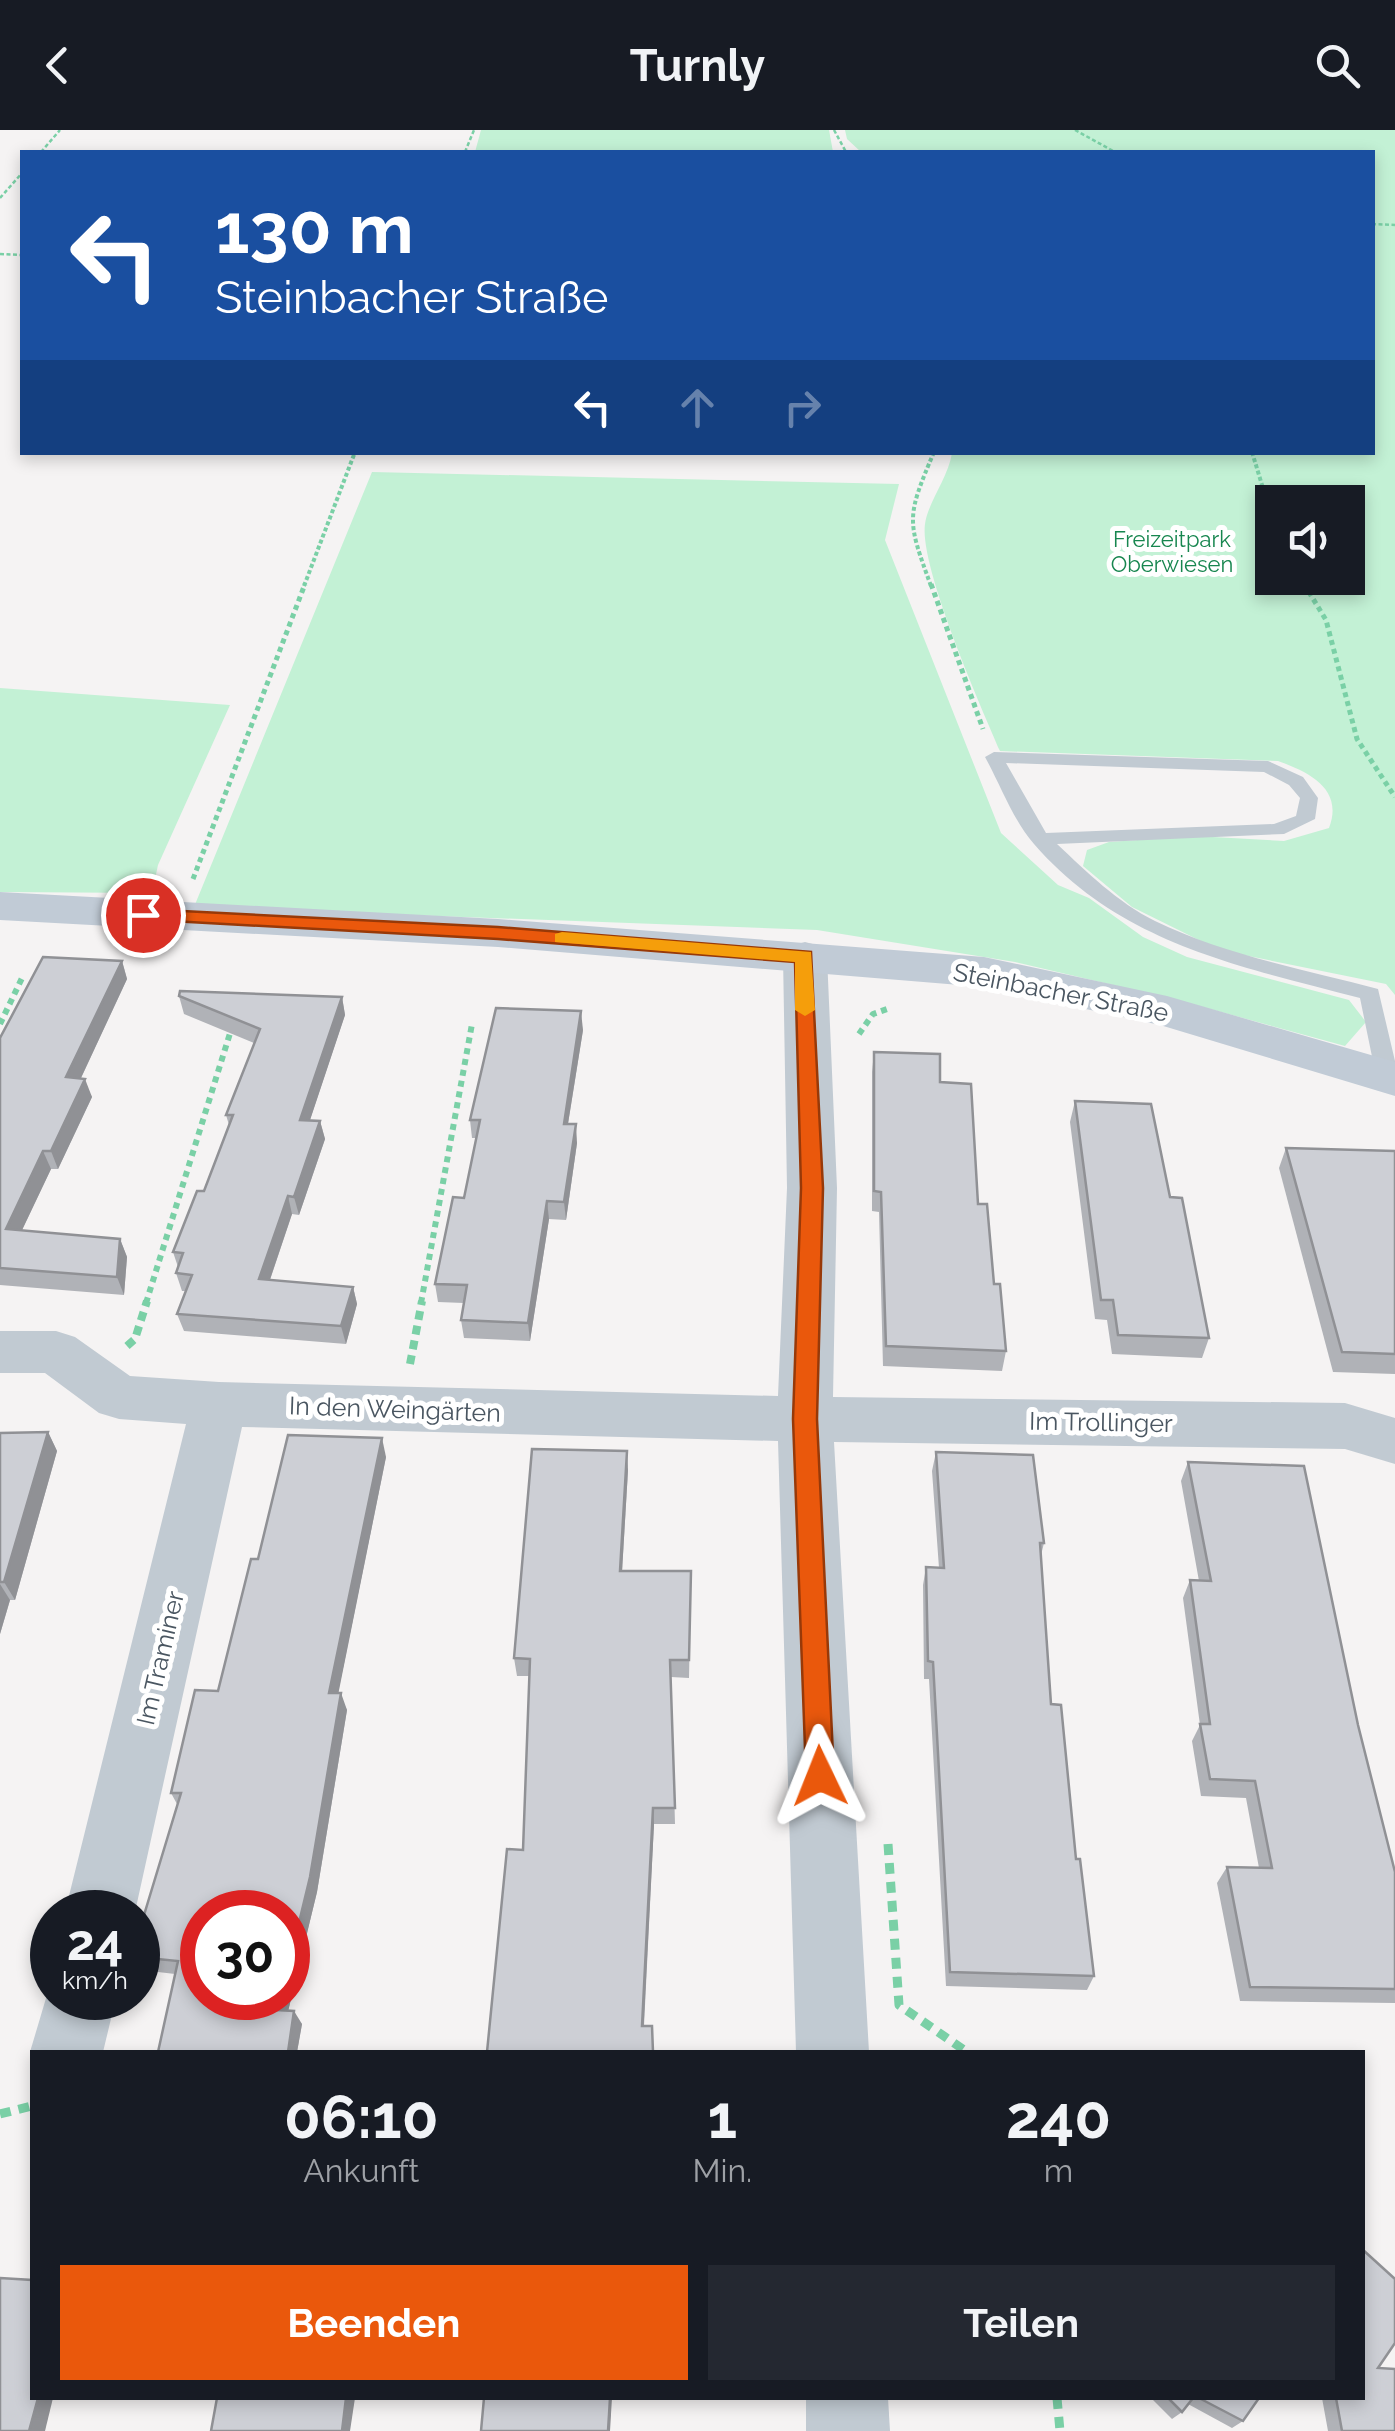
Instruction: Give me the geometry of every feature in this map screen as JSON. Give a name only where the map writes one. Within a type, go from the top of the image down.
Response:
[{"type":"main road","name":"Steinbacher Straße","points":[[0,906],[498,933],[805,956],[1001,976],[1167,1011],[1391,1078]]},
{"type":"street","points":[[805,956],[812,1188],[805,1419],[832,2050]]},
{"type":"street","name":"In den Weingärten","points":[[0,1352],[56,1352],[119,1397],[219,1404],[805,1419]]},
{"type":"street","name":"Im Traminer","points":[[105,1890],[219,1404]]},
{"type":"street","name":"Im Trollinger","points":[[805,1419],[1346,1426],[1395,1441]]},
{"type":"street","points":[[67,2050],[75,2020]]},
{"type":"street","points":[[847,2400],[848,2431]]},
{"type":"lane","points":[[994,757],[1040,839],[1097,892],[1145,924],[1215,954],[1370,994],[1391,1078]]},
{"type":"lane","points":[[994,757],[1268,767],[1296,781],[1309,798],[1305,819],[1277,830],[1040,839]]},
{"type":"path","points":[[42,150],[60,130]]},
{"type":"path","points":[[1074,130],[1111,150]]},
{"type":"path","points":[[0,198],[20,175]]},
{"type":"path","points":[[178,917],[354,455]]},
{"type":"path","points":[[933,455],[917,492],[910,528],[994,757]]},
{"type":"path","points":[[1253,455],[1262,485]]},
{"type":"path","points":[[1311,595],[1326,620],[1357,739],[1395,797]]},
{"type":"path","points":[[0,1024],[22,976]]},
{"type":"path","points":[[855,1038],[873,1014],[905,1004]]},
{"type":"path","points":[[401,1409],[472,1024]]},
{"type":"path","points":[[92,1377],[136,1339],[233,1026]]},
{"type":"path","points":[[887,1828],[899,2005],[964,2050]]},
{"type":"path","points":[[0,2114],[30,2106]]},
{"type":"path","points":[[1057,2400],[1060,2431]]},
{"type":"green space","points":[[481,130],[829,130],[833,150],[476,150]]},
{"type":"green space","name":"Freizeitpark Oberwiesen","points":[[845,130],[1395,130],[1395,995],[1386,984],[1219,950],[1132,907],[1083,866],[1087,850],[1109,842],[1195,836],[1284,841],[1329,828],[1332,803],[1312,777],[1278,761],[1000,751],[941,603],[925,524],[951,455],[1375,455],[1375,150],[859,150],[847,139]]},
{"type":"green space","points":[[372,472],[899,484],[885,540],[1001,833],[1058,885],[1089,898],[1143,937],[1187,957],[1349,1000],[1366,1022],[1345,1046],[1181,1001],[1015,962],[817,930],[194,907]]},
{"type":"green space","points":[[0,688],[230,705],[158,865],[152,893],[0,892]]},
{"type":"building","points":[[43,957],[122,961],[66,1077],[85,1079],[51,1151],[43,1151],[6,1229],[120,1239],[117,1277],[0,1268],[0,1038]]},
{"type":"building","points":[[180,991],[342,997],[300,1120],[320,1121],[294,1197],[288,1196],[259,1279],[353,1287],[341,1326],[177,1314],[192,1275],[176,1273],[183,1253],[173,1252],[197,1191],[204,1191],[233,1115],[226,1115],[260,1029],[179,996]]},
{"type":"building","points":[[496,1008],[581,1011],[564,1124],[576,1124],[564,1202],[547,1201],[528,1323],[461,1320],[467,1285],[435,1284],[453,1197],[464,1198],[480,1120],[470,1120]]},
{"type":"building","points":[[874,1052],[940,1054],[940,1082],[971,1084],[978,1204],[987,1204],[994,1284],[1000,1284],[1006,1351],[886,1346],[881,1192],[874,1191]]},
{"type":"building","points":[[1075,1101],[1151,1104],[1170,1197],[1182,1198],[1209,1338],[1118,1335],[1113,1300],[1101,1300]]},
{"type":"building","points":[[1286,1148],[1395,1151],[1395,1354],[1342,1352]]},
{"type":"building","points":[[48,1432],[4,1582],[0,1582],[0,1433]]},
{"type":"building","points":[[288,1435],[382,1438],[329,1693],[341,1693],[307,1890],[180,1890],[180,2020],[293,2020],[288,2050],[158,2050],[178,1961],[160,1959],[160,1890],[152,1890],[181,1793],[171,1793],[195,1690],[218,1691],[251,1559],[258,1559]]},
{"type":"building","points":[[532,1449],[627,1451],[620,1571],[691,1571],[689,1660],[670,1660],[675,1808],[653,1808],[642,2026],[652,2026],[653,2050],[487,2050],[507,1849],[523,1850],[530,1659],[514,1658]]},
{"type":"building","points":[[936,1452],[1033,1455],[1044,1543],[1040,1543],[1051,1704],[1061,1705],[1076,1859],[1080,1859],[1094,1976],[950,1972],[933,1662],[928,1661],[926,1567],[944,1568]]},
{"type":"building","points":[[1188,1462],[1304,1466],[1358,1725],[1395,1872],[1395,1989],[1250,1987],[1227,1867],[1272,1868],[1255,1781],[1210,1779],[1200,1724],[1210,1724],[1190,1580],[1211,1581]]},
{"type":"building","points":[[1365,2252],[1395,2279],[1395,2343],[1378,2368],[1395,2369],[1395,2431],[1342,2431],[1336,2400],[1365,2400]]},
{"type":"building","points":[[0,2278],[30,2280],[30,2400],[37,2400],[29,2431],[0,2431]]},
{"type":"building","points":[[217,2400],[346,2400],[342,2431],[211,2431]]},
{"type":"building","points":[[484,2400],[610,2400],[608,2431],[481,2431]]},
{"type":"building","points":[[1170,2400],[1191,2400],[1182,2412]]},
{"type":"building","points":[[1203,2400],[1258,2400],[1243,2421]]},
{"type":"slow traffic","points":[[562,938],[805,956],[805,1010]]},
{"type":"route","points":[[143,915],[498,933],[805,956],[812,1188],[805,1419],[820,1776]]}]
